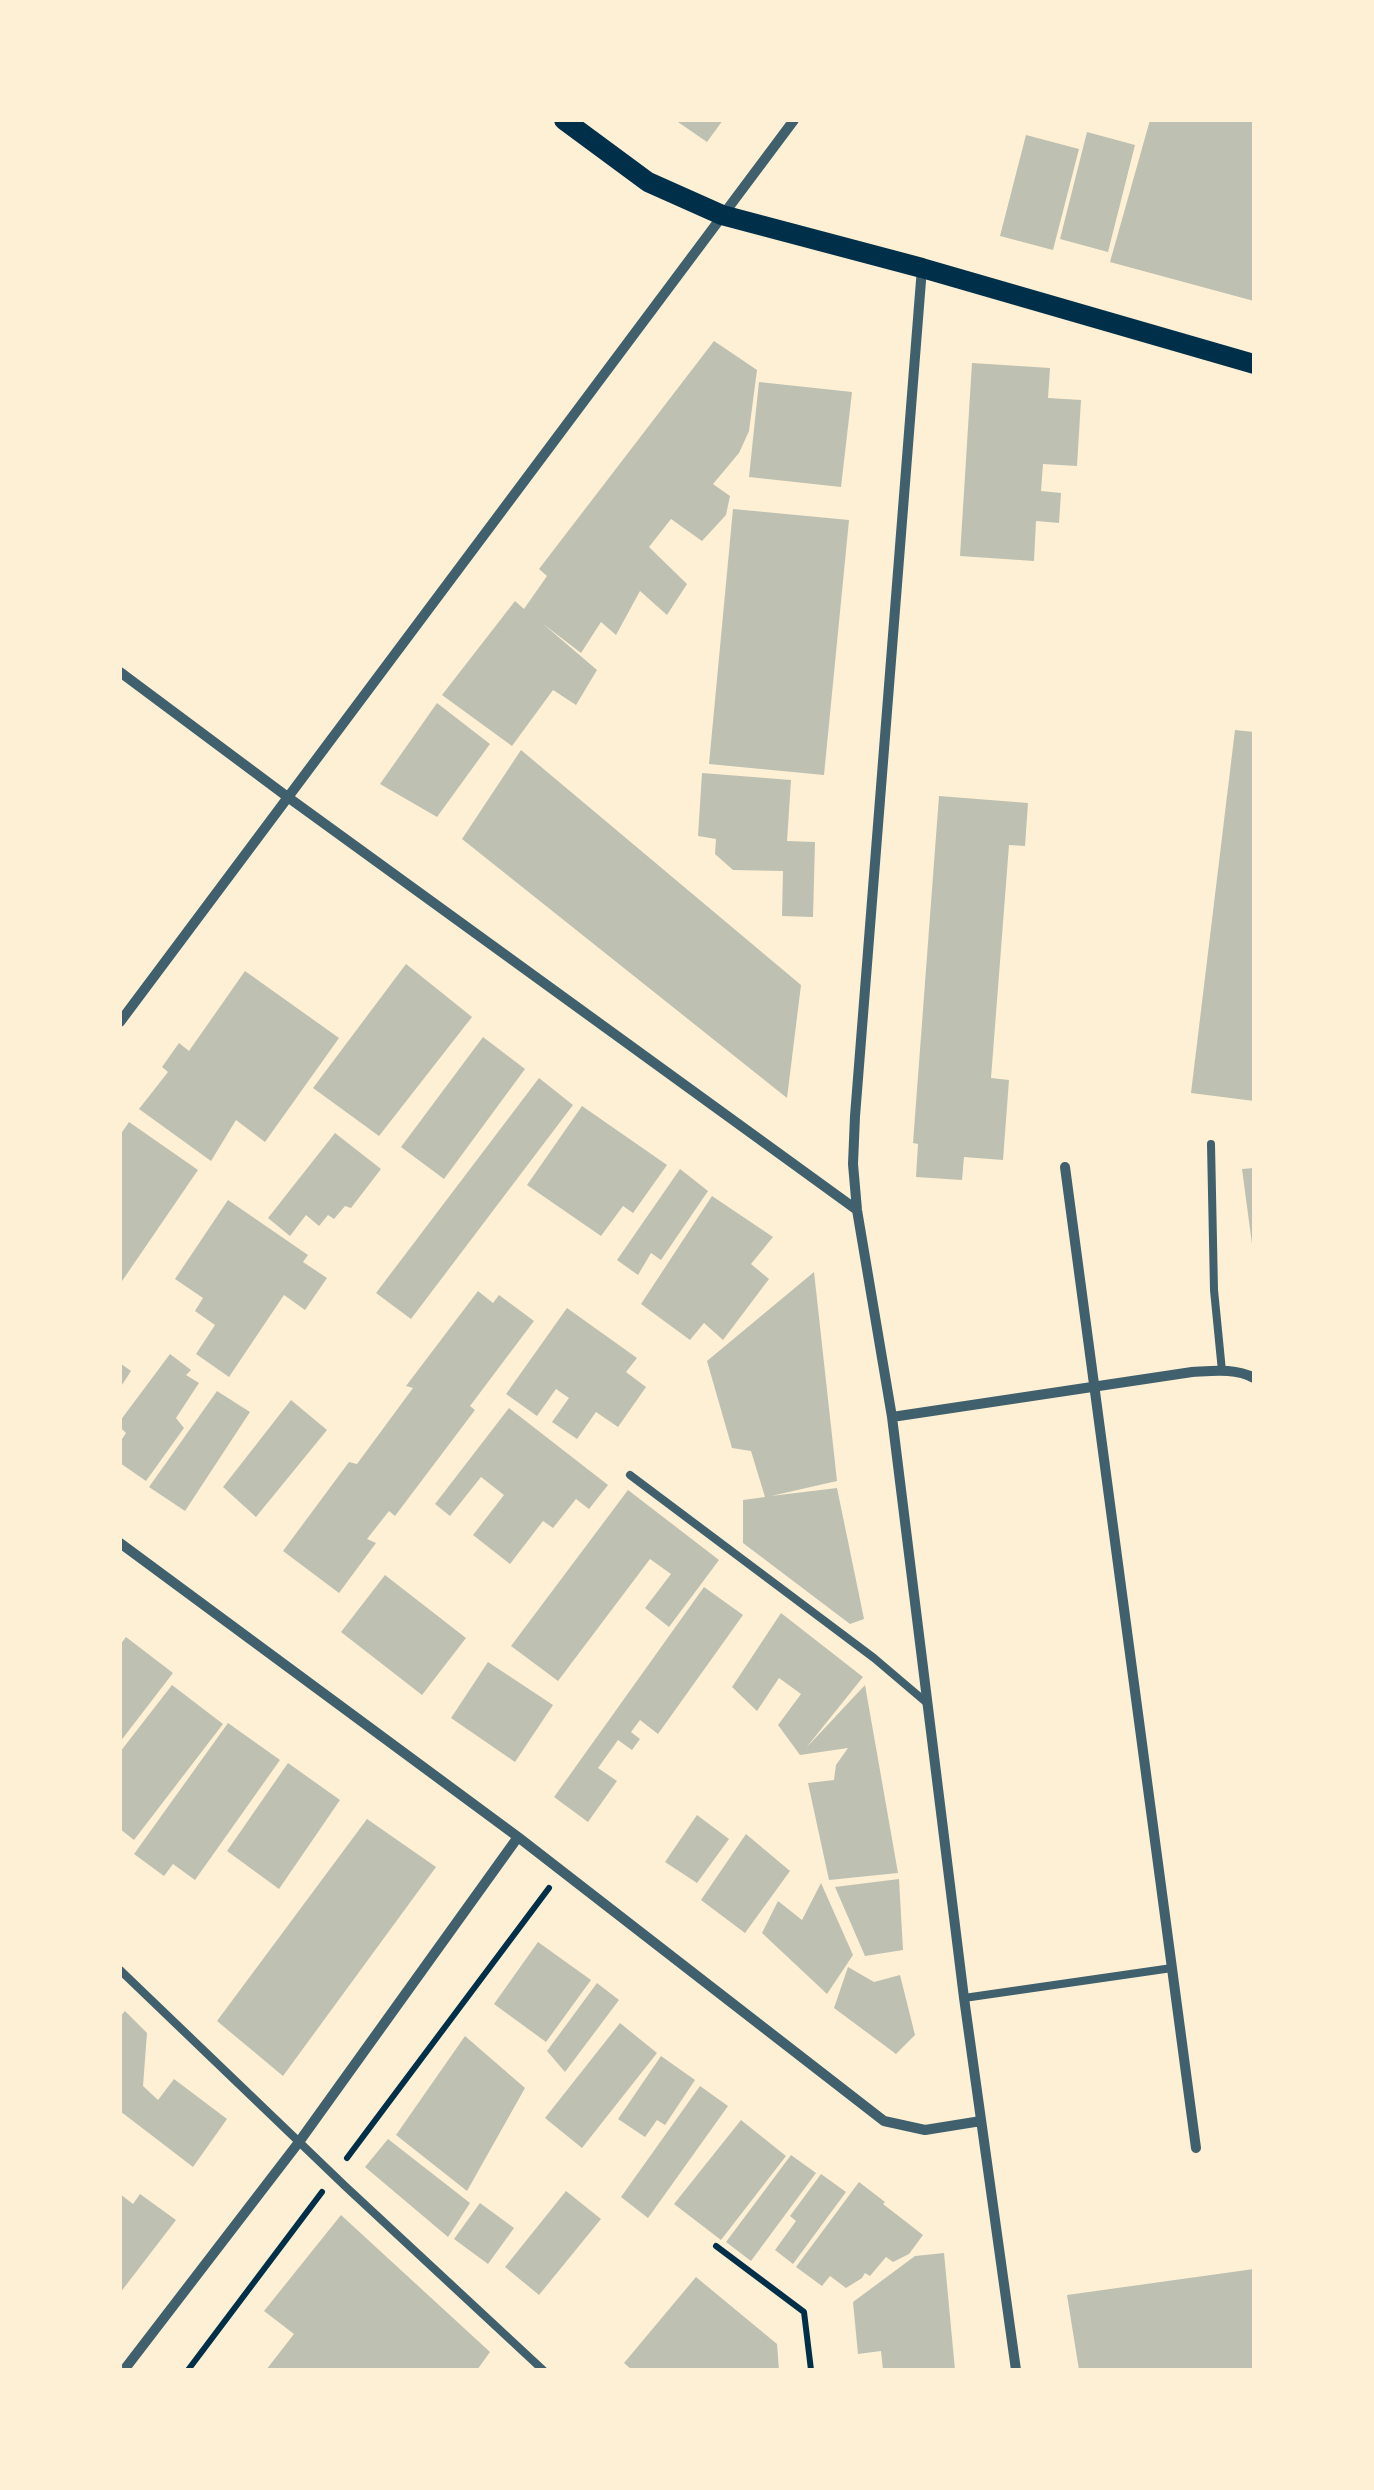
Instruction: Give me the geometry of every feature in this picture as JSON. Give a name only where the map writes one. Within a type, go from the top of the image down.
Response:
[{"type":"main road","points":[[564,120],[648,182],[722,215],[1254,364]]},
{"type":"street","points":[[120,1022],[794,120]]},
{"type":"street","points":[[922,268],[853,1164],[857,1210],[892,1417],[964,1998],[1016,2370]]},
{"type":"street","points":[[120,672],[857,1210]]},
{"type":"street","points":[[1065,1168],[1196,2148]]},
{"type":"street","points":[[892,1417],[1192,1372],[1222,1371],[1254,1378]]},
{"type":"street","points":[[120,1543],[518,1837],[884,2120],[924,2130],[981,2121]]},
{"type":"street","points":[[124,2370],[299,2142],[518,1837]]},
{"type":"lane","points":[[1211,1144],[1214,1290],[1222,1371]]},
{"type":"lane","points":[[630,1475],[928,1703]]},
{"type":"lane","points":[[964,1998],[1172,1968]]},
{"type":"lane","points":[[120,1970],[544,2370]]},
{"type":"path","points":[[188,2370],[562,1871]]},
{"type":"path","points":[[716,2246],[804,2312],[811,2370]]},
{"type":"building","points":[[675,120],[723,120],[707,142]]},
{"type":"building","points":[[1150,120],[1254,120],[1254,301],[1110,262]]},
{"type":"building","points":[[1087,132],[1135,145],[1108,252],[1060,239]]},
{"type":"building","points":[[1026,135],[1079,149],[1053,250],[1000,236]]},
{"type":"building","points":[[714,341],[757,370],[749,431],[739,453],[713,484],[730,496],[726,515],[702,541],[671,519],[649,547],[687,584],[667,615],[640,591],[616,635],[601,622],[581,653],[542,623],[597,670],[576,705],[553,690],[512,746],[442,695],[515,601],[524,609],[547,576],[539,569]]},
{"type":"building","points":[[972,363],[1050,368],[1048,398],[1081,400],[1077,466],[1043,464],[1041,491],[1061,493],[1059,523],[1036,521],[1034,561],[960,556]]},
{"type":"building","points":[[759,382],[852,392],[841,487],[749,477]]},
{"type":"building","points":[[733,509],[849,520],[824,775],[709,764]]},
{"type":"building","points":[[437,703],[490,744],[437,817],[380,784]]},
{"type":"building","points":[[1235,730],[1254,732],[1254,1101],[1191,1093]]},
{"type":"building","points":[[521,750],[801,985],[787,1098],[462,839]]},
{"type":"building","points":[[702,773],[791,780],[787,841],[815,842],[813,917],[782,916],[783,871],[733,870],[715,854],[716,839],[698,836]]},
{"type":"building","points":[[939,796],[1028,803],[1025,846],[1009,845],[991,1078],[1009,1080],[1003,1160],[964,1157],[962,1180],[916,1177],[918,1144],[913,1143]]},
{"type":"building","points":[[406,964],[472,1017],[379,1136],[313,1088]]},
{"type":"building","points":[[245,971],[339,1038],[265,1142],[236,1120],[211,1161],[139,1109],[168,1072],[162,1067],[179,1043],[189,1051]]},
{"type":"building","points":[[483,1037],[525,1069],[444,1179],[401,1147]]},
{"type":"building","points":[[539,1078],[573,1105],[411,1319],[376,1293]]},
{"type":"building","points":[[582,1106],[667,1165],[633,1213],[623,1206],[601,1236],[527,1185]]},
{"type":"building","points":[[129,1122],[198,1170],[120,1284],[120,1135]]},
{"type":"building","points":[[335,1133],[381,1169],[351,1208],[345,1206],[334,1219],[328,1215],[319,1226],[306,1215],[290,1236],[268,1218]]},
{"type":"building","points":[[1254,1168],[1254,1244],[1252,1244],[1242,1169]]},
{"type":"building","points":[[680,1169],[708,1191],[661,1260],[651,1253],[638,1275],[617,1260]]},
{"type":"building","points":[[712,1196],[773,1237],[751,1264],[769,1279],[723,1340],[704,1323],[690,1340],[641,1304]]},
{"type":"building","points":[[228,1200],[308,1255],[303,1262],[327,1278],[305,1310],[284,1295],[229,1377],[196,1354],[215,1325],[195,1311],[203,1298],[175,1279]]},
{"type":"building","points":[[814,1272],[837,1481],[771,1496],[837,1488],[864,1619],[850,1624],[743,1543],[743,1500],[765,1497],[751,1451],[732,1448],[707,1361]]},
{"type":"building","points":[[478,1291],[493,1303],[499,1295],[534,1321],[470,1406],[475,1410],[395,1516],[389,1511],[367,1539],[376,1543],[339,1593],[283,1551],[349,1462],[357,1464],[413,1388],[406,1386]]},
{"type":"building","points":[[567,1308],[637,1358],[626,1372],[646,1387],[618,1427],[596,1412],[577,1439],[552,1422],[569,1398],[556,1389],[537,1416],[506,1394]]},
{"type":"building","points":[[170,1354],[191,1370],[186,1375],[199,1383],[176,1418],[184,1428],[146,1481],[120,1463],[120,1442],[126,1433],[120,1421]]},
{"type":"building","points":[[120,1363],[131,1371],[120,1388]]},
{"type":"building","points":[[217,1391],[250,1412],[185,1511],[149,1487]]},
{"type":"building","points":[[291,1400],[327,1430],[256,1517],[223,1487]]},
{"type":"building","points":[[509,1408],[608,1485],[589,1509],[576,1499],[553,1528],[543,1521],[510,1564],[473,1535],[504,1495],[481,1477],[450,1516],[435,1504]]},
{"type":"building","points":[[628,1490],[719,1560],[669,1627],[645,1608],[671,1574],[650,1559],[558,1681],[511,1646]]},
{"type":"building","points":[[385,1575],[466,1638],[422,1695],[341,1632]]},
{"type":"building","points":[[704,1587],[743,1615],[658,1734],[640,1720],[631,1732],[640,1739],[632,1750],[618,1740],[598,1768],[617,1781],[588,1822],[554,1797]]},
{"type":"building","points":[[781,1613],[863,1677],[806,1748],[865,1685],[898,1873],[829,1880],[808,1783],[834,1780],[836,1765],[848,1748],[800,1755],[778,1725],[801,1694],[779,1678],[757,1711],[732,1687]]},
{"type":"building","points":[[126,1637],[173,1673],[120,1742],[120,1645]]},
{"type":"building","points":[[488,1662],[553,1705],[515,1762],[451,1718]]},
{"type":"building","points":[[172,1685],[223,1724],[134,1840],[120,1829],[120,1752]]},
{"type":"building","points":[[228,1723],[280,1760],[195,1880],[173,1864],[164,1876],[134,1854]]},
{"type":"building","points":[[288,1763],[340,1800],[279,1889],[227,1851]]},
{"type":"building","points":[[697,1815],[729,1839],[697,1883],[665,1862]]},
{"type":"building","points":[[367,1819],[436,1867],[283,2076],[217,2021]]},
{"type":"building","points":[[746,1834],[790,1871],[745,1933],[701,1900]]},
{"type":"building","points":[[899,1879],[903,1950],[865,1956],[835,1887]]},
{"type":"building","points":[[821,1883],[853,1955],[827,1994],[762,1933],[778,1901],[802,1920]]},
{"type":"building","points":[[538,1942],[591,1980],[546,2042],[494,2004]]},
{"type":"building","points":[[848,1967],[874,1982],[900,1975],[915,2035],[896,2054],[834,2008]]},
{"type":"building","points":[[597,1983],[619,2000],[565,2072],[547,2051]]},
{"type":"building","points":[[125,2011],[147,2033],[143,2086],[158,2100],[174,2079],[227,2119],[193,2167],[120,2111],[120,2017]]},
{"type":"building","points":[[620,2023],[657,2053],[582,2148],[545,2118]]},
{"type":"building","points":[[465,2036],[525,2088],[467,2191],[396,2135]]},
{"type":"building","points":[[661,2056],[695,2080],[665,2125],[657,2120],[645,2137],[618,2119]]},
{"type":"building","points":[[700,2086],[728,2106],[648,2218],[621,2197]]},
{"type":"building","points":[[741,2120],[786,2156],[721,2240],[674,2204]]},
{"type":"building","points":[[388,2139],[470,2203],[448,2237],[365,2167]]},
{"type":"building","points":[[791,2155],[816,2173],[751,2261],[726,2242]]},
{"type":"building","points":[[821,2174],[846,2192],[793,2264],[775,2250],[796,2221],[790,2216]]},
{"type":"building","points":[[859,2182],[923,2235],[909,2254],[893,2262],[886,2257],[870,2276],[865,2273],[846,2288],[830,2276],[822,2286],[796,2267]]},
{"type":"building","points":[[566,2191],[601,2219],[539,2295],[505,2267]]},
{"type":"building","points":[[120,2194],[133,2204],[140,2194],[176,2220],[120,2293]]},
{"type":"building","points":[[480,2203],[514,2228],[488,2264],[454,2239]]},
{"type":"building","points":[[341,2215],[490,2352],[477,2370],[266,2370],[294,2334],[264,2311]]},
{"type":"building","points":[[944,2253],[955,2370],[883,2370],[881,2351],[858,2354],[853,2302],[915,2256]]},
{"type":"building","points":[[1254,2269],[1254,2370],[1079,2370],[1067,2295]]},
{"type":"building","points":[[696,2277],[777,2344],[779,2370],[632,2370],[624,2363]]}]
